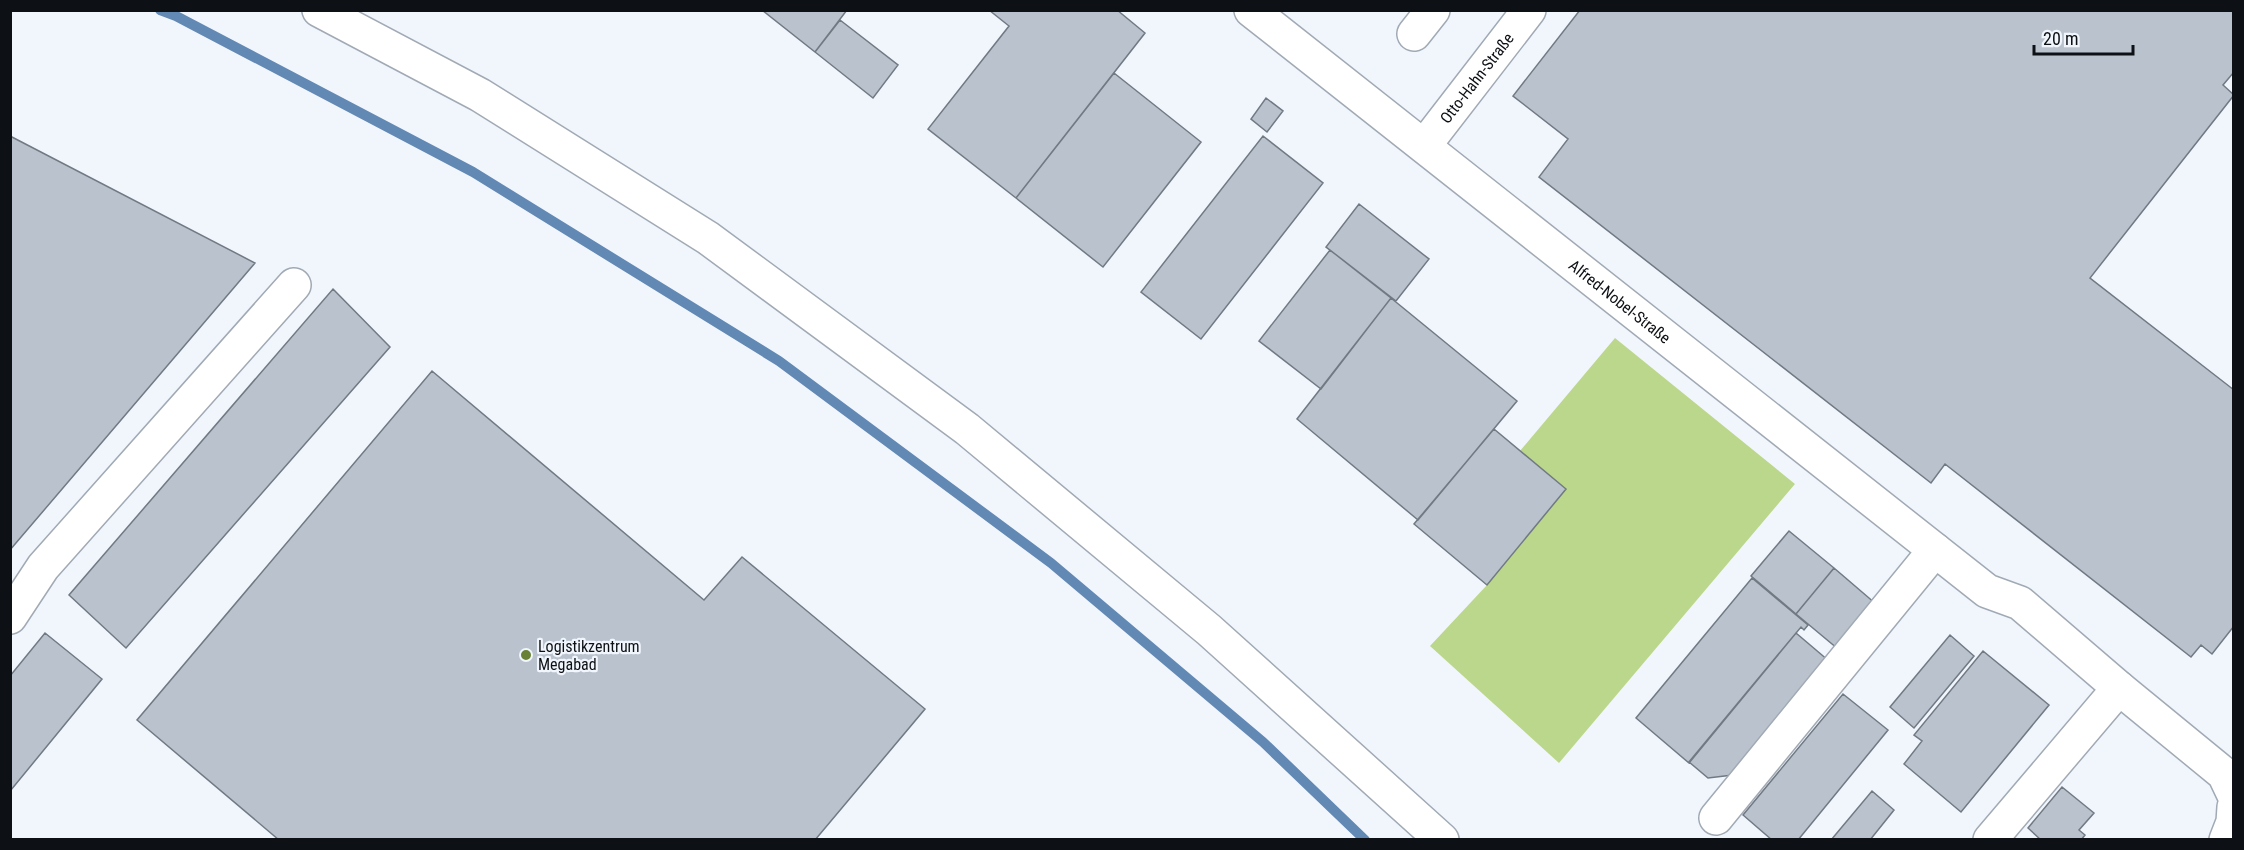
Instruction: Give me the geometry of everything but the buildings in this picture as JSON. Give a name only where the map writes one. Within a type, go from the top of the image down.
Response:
[{"type":"main road","points":[[319,10],[480,95],[708,238],[967,429],[1209,630],[1442,840]]},
{"type":"main road","name":"Alfred-Nobel-Straße","points":[[1251,10],[1987,591],[2020,603],[2230,780]]},
{"type":"main road","name":"Otto-Hahn-Straße","points":[[1424,146],[1529,10]]},
{"type":"main road","points":[[10,618],[43,567],[294,285]]},
{"type":"main road","points":[[1716,818],[1935,549]]},
{"type":"main road","points":[[1990,840],[2119,688]]},
{"type":"main road","points":[[2226,840],[2233,822],[2234,807]]},
{"type":"green space","points":[[1615,338],[1795,484],[1559,763],[1430,646],[1487,585],[1566,489],[1520,451]]},
{"type":"waterway","points":[[160,10],[176,16],[473,172],[779,361],[1051,563],[1263,742],[1365,840]]},
{"type":"place","name":"Logistikzentrum Megabad","points":[[526,655]]}]
